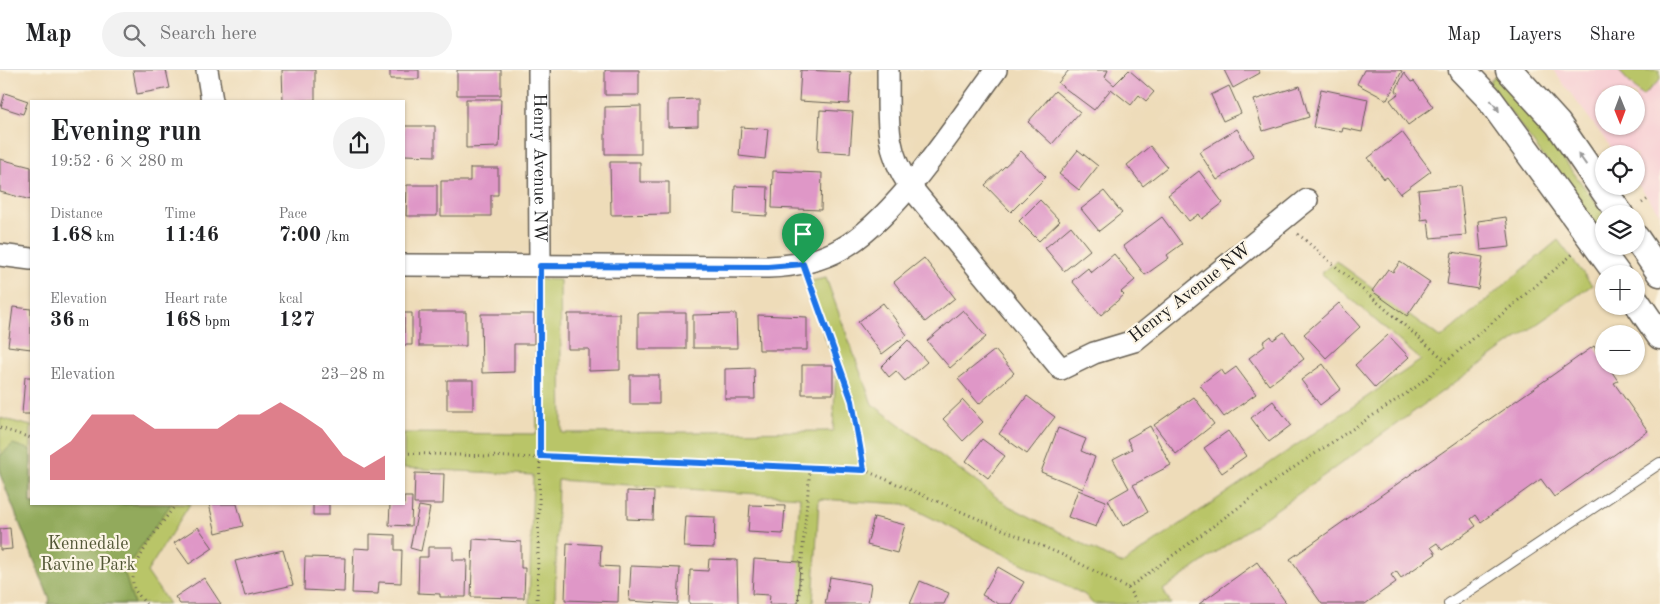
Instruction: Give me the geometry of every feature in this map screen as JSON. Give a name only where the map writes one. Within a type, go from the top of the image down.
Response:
[{"type":"street","points":[[207,70],[212,100]]},
{"type":"street","name":"Henry Avenue NW","points":[[539,70],[540,266]]},
{"type":"street","name":"Henry Avenue NW","points":[[888,70],[891,149],[898,168],[909,185],[1061,369],[1094,353],[1134,341],[1307,200]]},
{"type":"street","name":"Henry Avenue NW","points":[[405,265],[768,267],[803,264],[828,256],[850,244],[880,218],[909,185],[996,70]]},
{"type":"street","points":[[1462,70],[1488,97],[1610,265]]},
{"type":"street","points":[[1509,70],[1558,124],[1614,205]]},
{"type":"street","points":[[1645,251],[1660,273]]},
{"type":"street","points":[[0,254],[30,260]]},
{"type":"street","points":[[1645,314],[1660,336]]},
{"type":"lane","points":[[1448,604],[1660,463]]},
{"type":"path","points":[[1282,220],[1446,361]]},
{"type":"path","points":[[1128,588],[1290,470],[1416,387],[1565,260]]},
{"type":"path","points":[[803,264],[852,401],[864,470]]},
{"type":"path","points":[[537,604],[540,456],[540,266]]},
{"type":"path","points":[[0,428],[30,438]]},
{"type":"path","points":[[405,453],[540,456],[864,470],[1066,556],[1128,588],[1138,604]]},
{"type":"path","points":[[798,604],[810,468]]},
{"type":"path","points":[[146,604],[134,587],[139,559],[175,505]]},
{"type":"shaded area","points":[[1553,70],[1660,70],[1660,214],[1645,194],[1645,145],[1609,145],[1602,135],[1645,135],[1645,85],[1595,85],[1595,126]]},
{"type":"green space","points":[[1618,70],[1660,70],[1660,80],[1645,93],[1645,85],[1632,85]]},
{"type":"green space","points":[[1496,74],[1554,146],[1597,205],[1595,205],[1595,226],[1489,83]]},
{"type":"green space","points":[[1558,240],[1592,285],[1163,590],[1171,604],[1093,604],[1085,595],[904,504],[819,499],[813,604],[792,604],[800,497],[558,480],[555,604],[529,604],[533,475],[405,468],[405,433],[537,434],[535,279],[560,280],[562,433],[833,431],[836,368],[806,282],[826,278],[872,404],[1007,505],[1122,564],[1421,360],[1321,273],[1336,261],[1441,338]]},
{"type":"green space","name":"Kennedale Ravine Park","points":[[0,418],[30,426],[30,505],[189,505],[147,572],[169,604],[48,604],[50,600],[0,474]]},
{"type":"green space","name":"Kennedale Ravine Park","points":[[13,444],[30,450],[30,505],[170,505],[124,571],[134,604],[48,604],[50,600],[0,474],[0,456]]},
{"type":"building","points":[[133,70],[166,70],[170,88],[137,94]]},
{"type":"building","points":[[282,70],[315,70],[315,100],[283,100]]},
{"type":"building","points":[[390,70],[419,70],[419,79],[390,79]]},
{"type":"building","points":[[457,70],[501,70],[501,95],[457,95]]},
{"type":"building","points":[[605,70],[639,70],[639,95],[605,95]]},
{"type":"building","points":[[801,70],[851,72],[849,104],[799,101]]},
{"type":"building","points":[[1069,70],[1108,70],[1105,77],[1114,85],[1129,70],[1154,92],[1146,101],[1139,95],[1131,105],[1111,89],[1094,110],[1058,83]]},
{"type":"building","points":[[1224,70],[1258,70],[1260,73],[1233,88]]},
{"type":"building","points":[[1364,70],[1402,71],[1387,100],[1357,84]]},
{"type":"building","points":[[1404,73],[1411,82],[1414,81],[1433,107],[1408,125],[1390,100],[1398,94],[1396,90]]},
{"type":"building","points":[[1229,86],[1241,113],[1223,121],[1211,95]]},
{"type":"building","points":[[1300,86],[1309,117],[1263,131],[1254,100]]},
{"type":"building","points":[[1321,89],[1368,99],[1362,132],[1343,128],[1342,132],[1313,127]]},
{"type":"building","points":[[1055,91],[1080,112],[1052,144],[1028,122]]},
{"type":"building","points":[[5,93],[28,101],[23,114],[1,107]]},
{"type":"building","points":[[466,99],[501,99],[499,147],[466,148]]},
{"type":"building","points":[[698,99],[698,126],[668,127],[668,100]]},
{"type":"building","points":[[641,106],[641,154],[605,154],[605,107]]},
{"type":"building","points":[[820,110],[853,112],[850,153],[818,151]]},
{"type":"building","points":[[405,126],[435,126],[435,156],[405,155]]},
{"type":"building","points":[[741,127],[768,129],[765,159],[739,156]]},
{"type":"building","points":[[1237,129],[1254,157],[1217,180],[1199,152]]},
{"type":"building","points":[[1402,132],[1431,171],[1400,194],[1387,177],[1384,179],[1368,158]]},
{"type":"building","points":[[1150,146],[1167,167],[1143,186],[1127,165]]},
{"type":"building","points":[[1078,150],[1098,166],[1079,190],[1059,174]]},
{"type":"building","points":[[1021,151],[1046,177],[1011,212],[985,185]]},
{"type":"building","points":[[0,159],[30,167],[30,200],[0,192]]},
{"type":"building","points":[[610,162],[640,162],[640,182],[669,182],[669,214],[611,215]]},
{"type":"building","points":[[470,168],[498,168],[498,195],[491,195],[491,216],[441,216],[441,181],[470,181]]},
{"type":"building","points":[[773,171],[822,173],[821,210],[772,208]]},
{"type":"building","points":[[1199,171],[1223,203],[1202,219],[1199,214],[1189,221],[1168,195]]},
{"type":"building","points":[[407,185],[437,185],[437,216],[406,216]]},
{"type":"building","points":[[735,186],[768,187],[767,216],[734,214]]},
{"type":"building","points":[[1460,186],[1466,235],[1430,238],[1428,219],[1421,220],[1418,190]]},
{"type":"building","points":[[1104,191],[1122,213],[1099,231],[1081,209]]},
{"type":"building","points":[[1040,200],[1060,221],[1039,241],[1019,221]]},
{"type":"building","points":[[1162,217],[1182,244],[1167,255],[1169,258],[1145,275],[1123,246]]},
{"type":"building","points":[[1506,217],[1510,247],[1481,250],[1478,221]]},
{"type":"building","points":[[1071,226],[1090,250],[1064,271],[1045,248]]},
{"type":"building","points":[[1452,252],[1483,257],[1478,289],[1447,284]]},
{"type":"building","points":[[1114,254],[1135,280],[1121,292],[1124,295],[1101,315],[1072,281],[1088,268],[1091,273]]},
{"type":"building","points":[[924,258],[955,298],[925,322],[894,282]]},
{"type":"building","points":[[1400,262],[1430,282],[1407,316],[1372,291],[1388,269],[1393,272]]},
{"type":"building","points":[[883,303],[907,335],[882,354],[858,322]]},
{"type":"building","points":[[1339,303],[1360,327],[1326,358],[1304,334]]},
{"type":"building","points":[[13,307],[30,309],[30,349],[8,346]]},
{"type":"building","points":[[963,310],[986,337],[950,368],[927,341]]},
{"type":"building","points":[[419,312],[466,312],[466,346],[419,346]]},
{"type":"building","points":[[405,313],[412,313],[412,345],[405,345]]},
{"type":"building","points":[[638,313],[686,313],[686,349],[638,349]]},
{"type":"building","points":[[481,314],[534,314],[534,344],[514,344],[514,372],[482,373]]},
{"type":"building","points":[[568,314],[620,314],[620,370],[589,371],[589,349],[568,349]]},
{"type":"building","points":[[736,314],[737,348],[693,348],[693,315]]},
{"type":"building","points":[[758,315],[807,317],[807,350],[759,350]]},
{"type":"building","points":[[1284,332],[1304,359],[1269,385],[1249,358],[1265,346],[1263,342],[1271,336],[1273,340]]},
{"type":"building","points":[[1388,335],[1409,357],[1375,388],[1355,365]]},
{"type":"building","points":[[908,340],[927,362],[905,381],[896,371],[889,377],[881,367]]},
{"type":"building","points":[[1594,346],[1595,375],[1614,375],[1618,381],[1614,383],[1648,431],[1554,497],[1541,479],[1481,522],[1476,515],[1471,519],[1476,526],[1442,550],[1437,543],[1431,547],[1436,554],[1401,578],[1396,571],[1391,575],[1396,582],[1365,604],[1322,604],[1290,559]]},
{"type":"building","points":[[995,350],[1014,373],[979,404],[958,379]]},
{"type":"building","points":[[1323,364],[1341,389],[1320,405],[1301,380]]},
{"type":"building","points":[[802,365],[833,365],[833,394],[802,394]]},
{"type":"building","points":[[1236,367],[1256,394],[1224,417],[1200,385],[1221,369],[1225,375]]},
{"type":"building","points":[[754,368],[755,399],[725,399],[725,369]]},
{"type":"building","points":[[630,375],[659,375],[659,404],[630,404]]},
{"type":"building","points":[[25,377],[30,377],[30,414],[22,414]]},
{"type":"building","points":[[447,380],[473,380],[473,410],[447,410]]},
{"type":"building","points":[[1027,396],[1055,417],[1027,454],[999,434]]},
{"type":"building","points":[[1194,397],[1214,424],[1176,454],[1154,425]]},
{"type":"building","points":[[963,400],[983,422],[963,441],[943,419]]},
{"type":"building","points":[[1273,401],[1291,425],[1269,442],[1251,418]]},
{"type":"building","points":[[1150,426],[1171,465],[1133,485],[1148,512],[1123,526],[1108,500],[1129,488],[1113,459],[1132,449],[1127,439]]},
{"type":"building","points":[[1058,428],[1086,439],[1081,451],[1095,457],[1083,489],[1041,472]]},
{"type":"building","points":[[1228,431],[1246,456],[1222,473],[1204,448]]},
{"type":"building","points":[[982,439],[1005,456],[988,478],[966,461]]},
{"type":"building","points":[[415,473],[444,474],[443,504],[414,504]]},
{"type":"building","points":[[1078,490],[1106,501],[1096,527],[1068,517]]},
{"type":"building","points":[[627,491],[654,492],[653,520],[627,519]]},
{"type":"building","points":[[405,497],[412,497],[411,526],[389,525],[390,505],[405,505]]},
{"type":"building","points":[[209,505],[237,505],[243,526],[216,533]]},
{"type":"building","points":[[313,505],[329,505],[329,515],[313,515]]},
{"type":"building","points":[[750,505],[785,506],[783,534],[748,532]]},
{"type":"building","points":[[419,506],[430,508],[421,551],[410,548]]},
{"type":"building","points":[[686,516],[715,517],[714,548],[684,547]]},
{"type":"building","points":[[874,517],[905,525],[897,553],[867,545]]},
{"type":"building","points":[[198,527],[213,548],[189,564],[174,543]]},
{"type":"building","points":[[10,528],[12,549],[0,550],[0,529]]},
{"type":"building","points":[[370,534],[395,535],[395,550],[402,550],[401,583],[379,582],[378,594],[352,593],[354,548],[370,549]]},
{"type":"building","points":[[473,539],[521,542],[521,568],[525,568],[524,598],[471,597]]},
{"type":"building","points":[[567,543],[601,545],[600,566],[619,567],[618,602],[565,600]]},
{"type":"building","points":[[428,547],[453,547],[453,560],[467,560],[466,597],[440,597],[440,594],[418,593],[419,557],[428,557]]},
{"type":"building","points":[[283,550],[293,585],[245,596],[235,561]]},
{"type":"building","points":[[305,557],[345,558],[344,592],[304,590]]},
{"type":"building","points":[[709,559],[737,560],[738,604],[689,604],[690,570],[708,571]]},
{"type":"building","points":[[754,559],[800,562],[798,604],[769,604],[770,595],[752,594]]},
{"type":"building","points":[[1257,562],[1287,604],[1199,604]]},
{"type":"building","points":[[631,566],[680,568],[678,604],[629,601]]},
{"type":"building","points":[[998,567],[1024,582],[1011,604],[999,604],[982,595]]},
{"type":"building","points":[[830,577],[871,584],[868,604],[825,604]]},
{"type":"building","points":[[204,578],[221,604],[180,604],[175,597]]},
{"type":"building","points":[[920,581],[949,593],[944,604],[910,604]]},
{"type":"route","points":[[803,264],[852,401],[864,470],[540,456],[540,266],[768,267],[803,264]]}]
